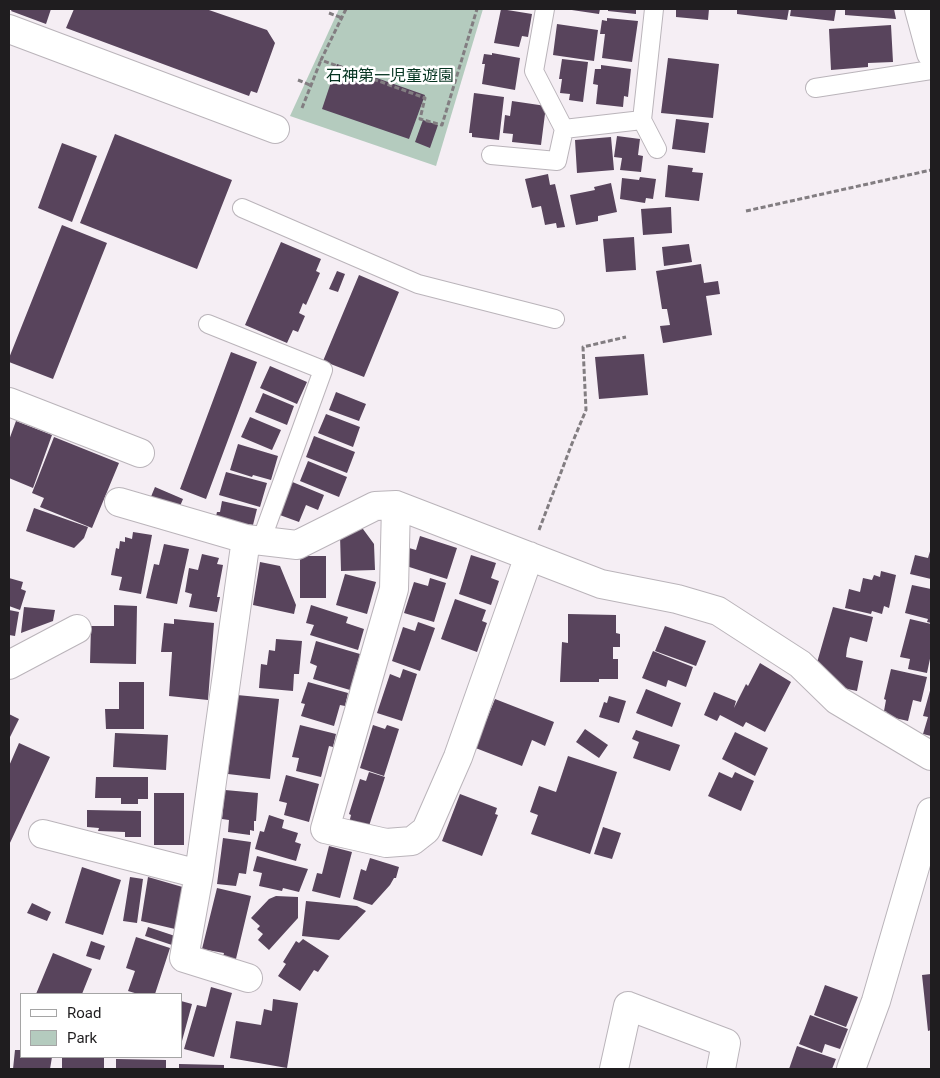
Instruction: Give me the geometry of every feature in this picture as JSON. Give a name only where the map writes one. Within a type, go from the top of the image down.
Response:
[{"type":"street","points":[[919,9],[931,53]]},
{"type":"street","points":[[9,29],[276,129]]},
{"type":"street","points":[[9,402],[140,453]]},
{"type":"street","points":[[119,502],[254,540],[297,545],[375,506],[396,505],[602,584],[677,599],[718,611],[800,664],[838,700],[931,756]]},
{"type":"street","points":[[396,505],[394,589],[325,829],[386,843],[412,841],[426,830],[458,757],[529,556]]},
{"type":"street","points":[[248,978],[184,958],[254,540]]},
{"type":"street","points":[[9,664],[77,629]]},
{"type":"street","points":[[851,1069],[876,1001],[931,812]]},
{"type":"street","points":[[43,834],[199,874]]},
{"type":"street","points":[[614,1069],[628,1006],[726,1043],[721,1069]]},
{"type":"lane","points":[[491,155],[557,161],[564,129],[534,71],[545,9]]},
{"type":"lane","points":[[654,9],[642,120],[658,149]]},
{"type":"lane","points":[[815,88],[931,70]]},
{"type":"lane","points":[[564,129],[642,120]]},
{"type":"lane","points":[[242,208],[418,284],[555,319]]},
{"type":"lane","points":[[208,324],[323,370],[254,540]]},
{"type":"path","points":[[302,108],[321,60],[346,9]]},
{"type":"path","points":[[321,60],[425,98],[420,119],[442,125],[477,9]]},
{"type":"path","points":[[329,13],[342,18]]},
{"type":"path","points":[[298,80],[312,86]]},
{"type":"path","points":[[746,211],[931,170]]},
{"type":"path","points":[[529,556],[586,410],[583,347],[626,338]]},
{"type":"green space","name":"石神第一児童遊園","points":[[339,9],[483,9],[436,166],[290,116]]},
{"type":"building","points":[[12,9],[51,9],[46,24],[11,11]]},
{"type":"building","points":[[74,9],[206,9],[267,30],[275,43],[257,93],[251,91],[249,96],[66,28]]},
{"type":"building","points":[[501,9],[532,14],[528,37],[522,36],[519,47],[494,43]]},
{"type":"building","points":[[565,9],[600,9],[599,14]]},
{"type":"building","points":[[608,9],[636,9],[636,14],[608,11]]},
{"type":"building","points":[[676,9],[709,9],[708,20],[676,17]]},
{"type":"building","points":[[737,9],[789,9],[787,20],[737,14]]},
{"type":"building","points":[[791,9],[836,9],[834,21],[790,16]]},
{"type":"building","points":[[845,9],[894,9],[896,19],[845,15]]},
{"type":"building","points":[[607,18],[638,21],[632,62],[602,58],[605,34],[600,34],[602,20],[607,21]]},
{"type":"building","points":[[557,24],[598,30],[594,61],[553,55]]},
{"type":"building","points":[[891,25],[893,62],[868,63],[868,67],[831,70],[829,29]]},
{"type":"building","points":[[492,53],[520,58],[515,90],[482,84],[485,64],[482,64],[484,54],[492,55]]},
{"type":"building","points":[[668,58],[719,64],[713,118],[661,113]]},
{"type":"building","points":[[562,59],[588,62],[583,102],[569,100],[570,94],[560,93],[562,79],[559,79]]},
{"type":"building","points":[[337,64],[425,95],[409,139],[322,109]]},
{"type":"building","points":[[601,65],[631,69],[628,97],[624,96],[623,107],[596,104],[598,85],[593,84],[595,69],[601,69]]},
{"type":"building","points":[[474,93],[504,97],[499,140],[472,137],[472,133],[469,133]]},
{"type":"building","points":[[512,101],[546,106],[541,145],[512,142],[513,134],[503,133],[505,115],[510,116]]},
{"type":"building","points":[[676,119],[709,123],[705,153],[672,149]]},
{"type":"building","points":[[423,120],[438,125],[430,148],[415,142]]},
{"type":"building","points":[[115,134],[232,180],[197,269],[80,223]]},
{"type":"building","points":[[617,136],[640,139],[638,155],[643,156],[641,172],[620,170],[622,158],[614,157]]},
{"type":"building","points":[[611,137],[614,170],[577,173],[575,140]]},
{"type":"building","points":[[62,143],[97,156],[72,222],[38,208]]},
{"type":"building","points":[[668,165],[693,168],[692,172],[703,173],[699,201],[665,197]]},
{"type":"building","points":[[548,174],[550,185],[555,184],[565,227],[557,228],[556,223],[545,225],[541,206],[532,208],[525,179]]},
{"type":"building","points":[[640,177],[656,179],[653,199],[646,198],[645,203],[620,199],[622,178],[639,180]]},
{"type":"building","points":[[611,183],[617,212],[598,216],[598,221],[576,225],[570,195],[595,190],[594,187]]},
{"type":"building","points":[[671,207],[672,233],[643,235],[641,209]]},
{"type":"building","points":[[62,225],[107,243],[53,379],[9,362],[9,358]]},
{"type":"building","points":[[634,237],[636,270],[606,272],[603,239]]},
{"type":"building","points":[[281,242],[321,259],[316,271],[320,273],[306,305],[303,303],[299,313],[305,316],[298,332],[293,330],[287,343],[245,325]]},
{"type":"building","points":[[689,244],[692,262],[664,266],[662,247]]},
{"type":"building","points":[[701,264],[704,283],[718,281],[720,294],[706,296],[712,335],[663,343],[660,326],[670,325],[667,309],[662,309],[656,271]]},
{"type":"building","points":[[337,271],[345,274],[338,292],[329,289]]},
{"type":"building","points":[[359,275],[399,292],[364,377],[323,361]]},
{"type":"building","points":[[231,352],[257,362],[206,499],[180,489]]},
{"type":"building","points":[[644,354],[648,395],[599,399],[595,357]]},
{"type":"building","points":[[270,366],[307,382],[297,404],[260,388]]},
{"type":"building","points":[[336,392],[366,404],[359,421],[329,410]]},
{"type":"building","points":[[263,393],[294,406],[287,425],[255,412]]},
{"type":"building","points":[[326,414],[360,427],[353,447],[318,433]]},
{"type":"building","points":[[250,417],[281,430],[272,450],[241,437]]},
{"type":"building","points":[[16,421],[52,435],[33,488],[9,478],[9,440]]},
{"type":"building","points":[[314,436],[355,452],[347,473],[306,457]]},
{"type":"building","points":[[54,437],[119,463],[92,528],[40,507],[44,498],[32,493]]},
{"type":"building","points":[[238,444],[278,456],[271,480],[253,475],[252,477],[230,470]]},
{"type":"building","points":[[308,461],[347,477],[339,497],[300,481]]},
{"type":"building","points":[[226,472],[267,483],[260,507],[219,495]]},
{"type":"building","points":[[290,481],[324,495],[318,510],[306,505],[299,522],[277,514]]},
{"type":"building","points":[[155,487],[183,499],[178,511],[150,499]]},
{"type":"building","points":[[222,501],[257,509],[253,525],[248,524],[246,531],[214,524],[217,512],[220,512]]},
{"type":"building","points":[[34,508],[88,527],[84,538],[74,548],[26,531]]},
{"type":"building","points":[[348,529],[363,529],[374,544],[375,570],[341,571],[340,535],[348,535]]},
{"type":"building","points":[[133,532],[152,535],[141,594],[119,590],[122,577],[111,575],[116,548],[119,549],[120,541],[125,542],[125,537],[132,539]]},
{"type":"building","points":[[420,536],[457,548],[447,579],[403,565],[409,548],[416,550]]},
{"type":"building","points":[[164,544],[189,549],[177,604],[146,598],[154,564],[159,565]]},
{"type":"building","points":[[931,548],[931,579],[910,574],[915,555],[928,558]]},
{"type":"building","points":[[202,554],[219,558],[217,564],[223,565],[217,597],[220,597],[217,612],[189,607],[192,594],[185,592],[189,568],[198,570]]},
{"type":"building","points":[[471,555],[496,563],[491,578],[499,581],[491,605],[459,594]]},
{"type":"building","points":[[300,556],[326,556],[326,598],[300,598]]},
{"type":"building","points":[[260,562],[280,566],[296,605],[294,614],[253,605]]},
{"type":"building","points":[[881,571],[896,575],[889,608],[884,606],[882,614],[872,611],[871,614],[845,608],[849,589],[860,592],[863,578],[872,580],[874,575],[880,577]]},
{"type":"building","points":[[345,574],[376,582],[367,614],[336,605]]},
{"type":"building","points":[[9,578],[23,582],[21,589],[26,591],[20,610],[9,606]]},
{"type":"building","points":[[430,578],[446,583],[434,622],[404,613],[414,582],[428,586]]},
{"type":"building","points":[[912,585],[931,589],[931,623],[927,622],[928,619],[905,613]]},
{"type":"building","points":[[455,599],[486,610],[482,621],[487,623],[477,652],[441,639]]},
{"type":"building","points":[[114,605],[137,606],[136,664],[90,663],[91,626],[114,626]]},
{"type":"building","points":[[311,605],[348,617],[346,623],[364,629],[358,650],[310,635],[314,625],[306,623]]},
{"type":"building","points":[[24,607],[55,610],[53,621],[21,633]]},
{"type":"building","points":[[833,607],[873,617],[867,642],[850,637],[847,649],[846,657],[863,661],[857,691],[833,686],[816,666]]},
{"type":"building","points":[[9,610],[19,612],[15,636],[9,635]]},
{"type":"building","points":[[568,614],[616,615],[616,633],[620,634],[620,647],[613,647],[613,659],[618,659],[618,679],[599,679],[599,682],[560,682],[562,642],[568,643]]},
{"type":"building","points":[[174,619],[214,623],[208,700],[169,696],[172,652],[161,652],[164,623],[174,624]]},
{"type":"building","points":[[910,619],[931,624],[931,654],[927,673],[908,669],[910,659],[900,657]]},
{"type":"building","points":[[418,622],[435,628],[420,671],[392,661],[403,627],[415,631]]},
{"type":"building","points":[[665,626],[706,641],[696,666],[655,651]]},
{"type":"building","points":[[276,639],[302,641],[299,674],[294,674],[293,691],[259,688],[261,664],[267,665],[269,650],[275,651]]},
{"type":"building","points":[[316,641],[360,654],[350,690],[313,679],[317,666],[310,663]]},
{"type":"building","points":[[653,651],[693,667],[686,687],[668,680],[666,687],[642,678]]},
{"type":"building","points":[[760,663],[791,682],[765,732],[746,722],[743,727],[720,715],[717,721],[704,715],[714,692],[736,701],[734,708],[746,684],[748,686]]},
{"type":"building","points":[[403,669],[417,674],[402,721],[377,713],[390,674],[400,678]]},
{"type":"building","points":[[891,669],[927,677],[921,702],[913,700],[908,721],[886,716],[887,712],[884,711],[886,700],[884,699]]},
{"type":"building","points":[[119,682],[144,682],[144,729],[106,729],[105,709],[119,709]]},
{"type":"building","points":[[308,682],[348,693],[345,706],[340,705],[334,726],[301,716],[305,704],[301,703]]},
{"type":"building","points":[[931,687],[931,736],[923,734],[928,717],[923,716]]},
{"type":"building","points":[[646,689],[681,703],[672,727],[636,713]]},
{"type":"building","points":[[237,695],[279,699],[270,779],[228,774]]},
{"type":"building","points":[[609,696],[626,701],[619,723],[599,717],[604,702],[607,703]]},
{"type":"building","points":[[495,699],[554,722],[545,746],[532,740],[522,766],[473,747],[483,720],[486,721]]},
{"type":"building","points":[[9,714],[19,719],[9,739]]},
{"type":"building","points":[[300,725],[336,734],[333,747],[329,746],[321,777],[296,771],[299,758],[292,757]]},
{"type":"building","points":[[373,725],[385,729],[387,725],[399,729],[384,776],[360,768]]},
{"type":"building","points":[[585,729],[608,745],[599,758],[576,742]]},
{"type":"building","points":[[636,730],[680,745],[670,771],[633,758],[639,742],[632,739]]},
{"type":"building","points":[[735,732],[768,748],[755,776],[722,759]]},
{"type":"building","points":[[115,733],[168,735],[166,770],[113,767]]},
{"type":"building","points":[[19,743],[50,757],[9,845],[9,766]]},
{"type":"building","points":[[568,756],[617,772],[590,854],[531,834],[538,815],[530,812],[539,786],[556,792]]},
{"type":"building","points":[[369,772],[385,777],[368,829],[349,823],[351,815],[349,814],[360,779],[366,781]]},
{"type":"building","points":[[719,772],[732,778],[735,772],[754,781],[741,811],[708,796]]},
{"type":"building","points":[[286,775],[319,784],[309,822],[284,815],[287,803],[279,801]]},
{"type":"building","points":[[96,777],[148,777],[148,799],[138,799],[138,804],[121,804],[121,798],[95,798]]},
{"type":"building","points":[[225,790],[258,793],[256,821],[254,821],[254,831],[250,830],[250,835],[228,832],[229,820],[222,819]]},
{"type":"building","points":[[154,793],[184,793],[184,845],[154,845]]},
{"type":"building","points":[[460,794],[497,808],[495,814],[498,815],[482,856],[442,841]]},
{"type":"building","points":[[87,810],[141,811],[141,837],[125,837],[125,832],[98,831],[99,828],[87,827]]},
{"type":"building","points":[[269,815],[284,820],[282,828],[298,833],[295,842],[301,844],[296,861],[255,849],[260,831],[264,832]]},
{"type":"building","points":[[603,827],[621,833],[612,859],[594,854]]},
{"type":"building","points":[[223,838],[251,842],[246,874],[239,873],[236,886],[217,884]]},
{"type":"building","points":[[329,846],[352,852],[340,898],[312,891],[317,873],[322,874]]},
{"type":"building","points":[[257,856],[308,869],[299,892],[283,888],[282,891],[259,886],[262,873],[253,871]]},
{"type":"building","points":[[370,858],[399,867],[396,878],[372,905],[353,899],[361,869],[366,871]]},
{"type":"building","points":[[82,867],[121,880],[103,935],[65,923]]},
{"type":"building","points":[[130,877],[143,879],[137,923],[123,921]]},
{"type":"building","points":[[148,877],[186,888],[175,929],[141,921]]},
{"type":"building","points":[[217,888],[251,896],[235,963],[222,960],[224,953],[202,949]]},
{"type":"building","points":[[276,896],[298,897],[298,918],[269,950],[258,940],[263,934],[257,929],[260,926],[251,918],[269,899]]},
{"type":"building","points":[[306,901],[357,906],[366,911],[339,940],[302,936]]},
{"type":"building","points":[[32,903],[51,912],[47,921],[27,913]]},
{"type":"building","points":[[148,927],[175,936],[172,945],[145,936]]},
{"type":"building","points":[[136,937],[170,948],[155,993],[135,993],[128,991],[135,971],[126,968]]},
{"type":"building","points":[[303,939],[329,956],[318,972],[314,970],[300,991],[278,976],[286,964],[283,962],[296,941],[299,943]]},
{"type":"building","points":[[91,941],[105,946],[100,960],[86,956]]},
{"type":"building","points":[[53,953],[92,969],[82,993],[36,993]]},
{"type":"building","points":[[931,974],[931,1030],[928,1031],[922,975]]},
{"type":"building","points":[[825,985],[858,997],[846,1027],[814,1015]]},
{"type":"building","points":[[211,987],[232,993],[214,1057],[184,1049],[197,1005],[206,1007]]},
{"type":"building","points":[[273,999],[298,1003],[287,1068],[230,1058],[236,1021],[261,1025],[264,1009],[272,1011]]},
{"type":"building","points":[[182,1001],[192,1004],[182,1041]]},
{"type":"building","points":[[810,1015],[848,1029],[840,1049],[825,1044],[822,1053],[799,1044]]},
{"type":"building","points":[[797,1046],[836,1059],[832,1069],[789,1069]]},
{"type":"building","points":[[15,1050],[20,1050],[20,1058],[52,1058],[50,1069],[13,1069]]},
{"type":"building","points":[[62,1058],[104,1058],[104,1069],[62,1069]]},
{"type":"building","points":[[116,1059],[166,1060],[166,1069],[116,1069]]},
{"type":"building","points":[[179,1064],[224,1065],[224,1069],[179,1069]]}]
